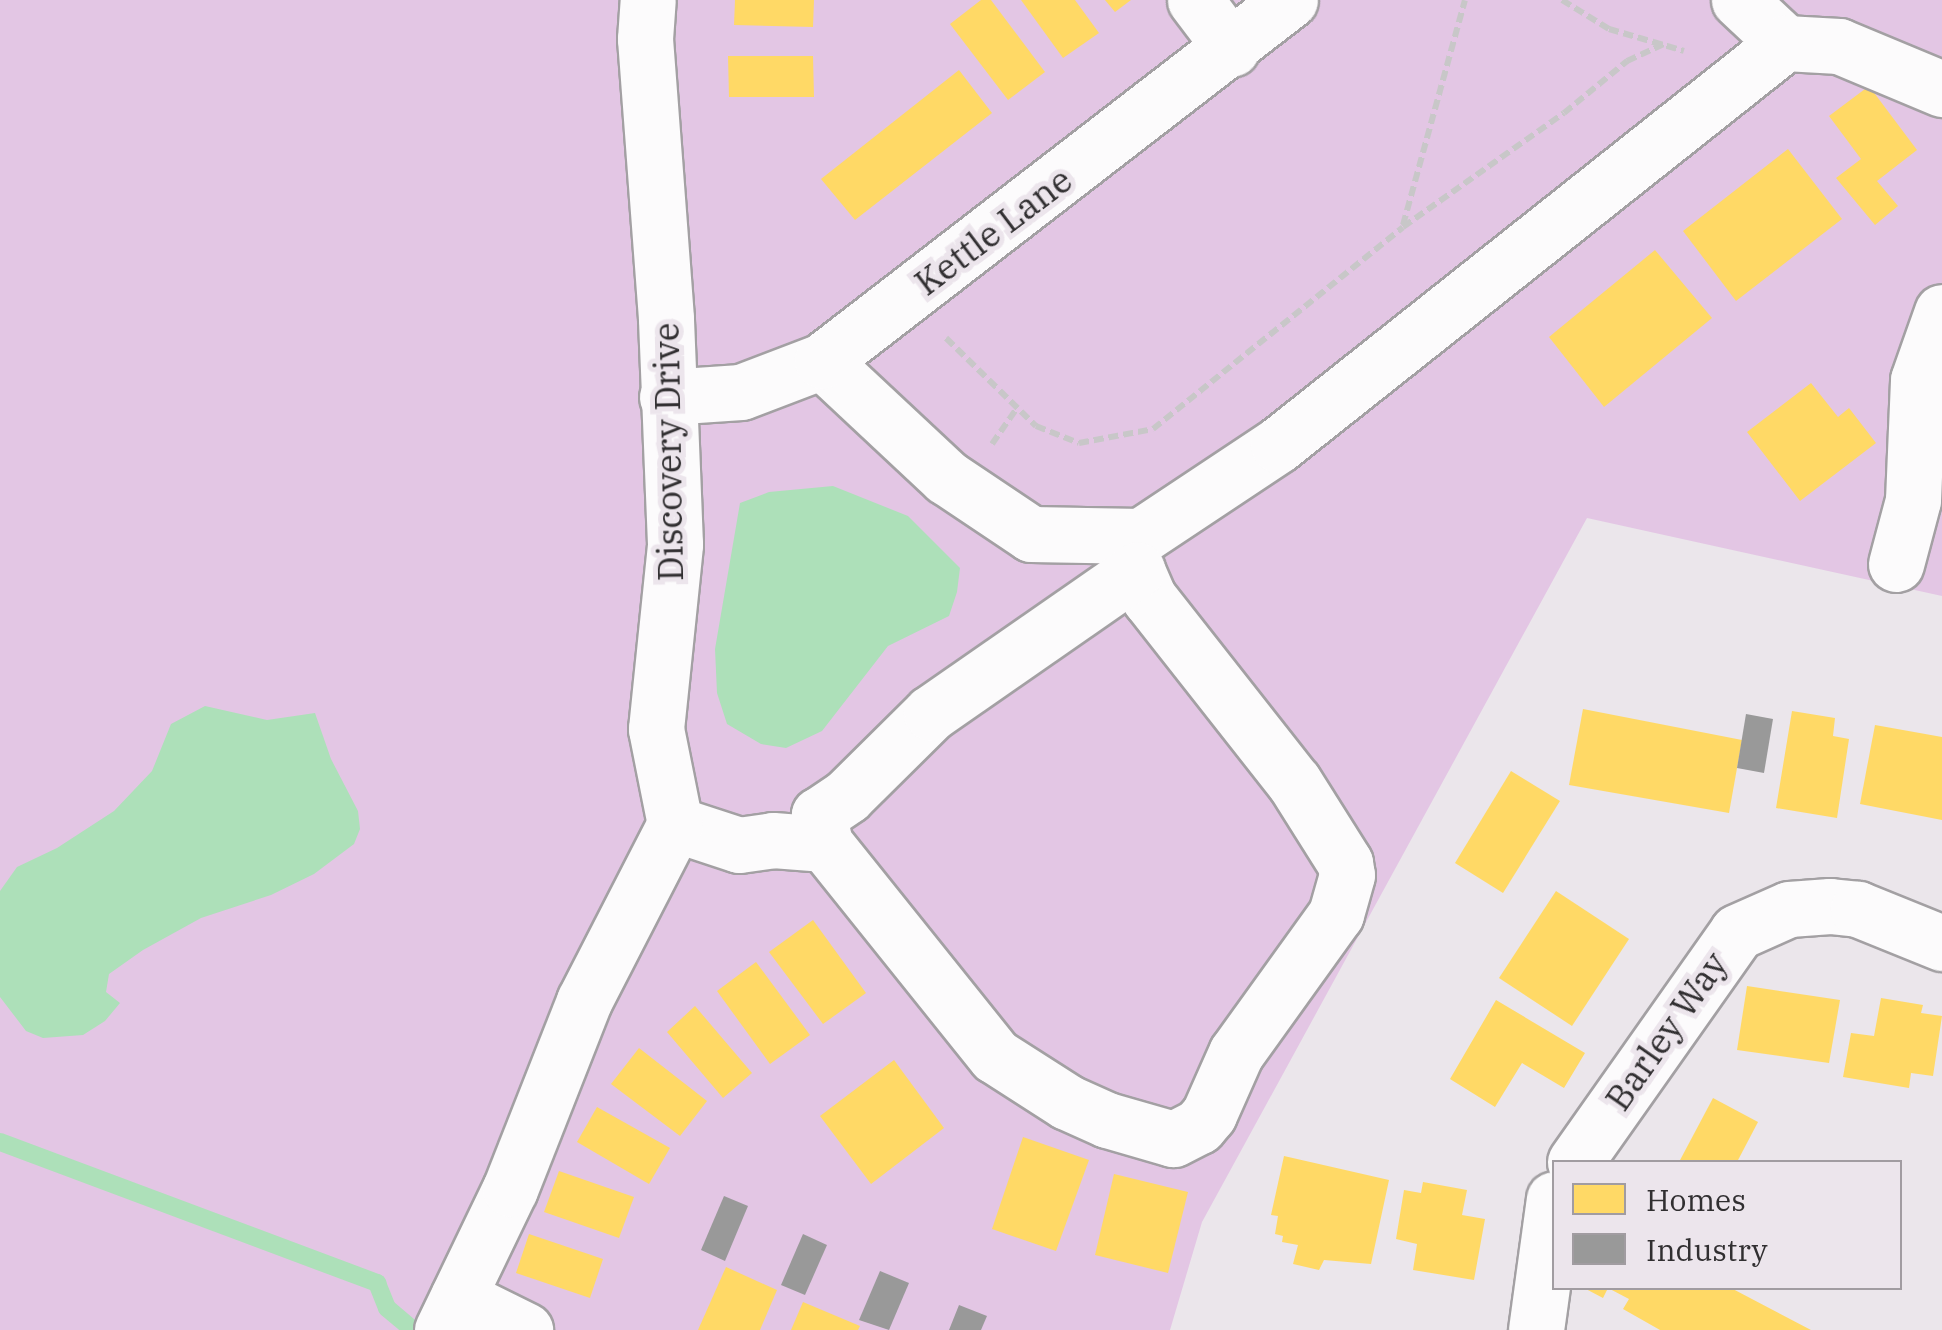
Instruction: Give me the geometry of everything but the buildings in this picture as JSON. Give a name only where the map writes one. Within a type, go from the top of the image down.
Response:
[{"type":"street","name":"Discovery Drive","points":[[648,0],[645,39],[666,318],[675,544],[656,729],[675,824]]},
{"type":"street","points":[[1195,0],[1232,48]]},
{"type":"street","name":"Kettle Lane","points":[[667,397],[741,392],[822,361],[1290,0]]},
{"type":"street","points":[[1740,0],[1785,43],[1839,46],[1942,90]]},
{"type":"street","points":[[1129,553],[1149,598],[1294,782],[1346,863],[1347,875],[1336,914],[1236,1053],[1199,1126],[1174,1139],[1107,1120],[1067,1102],[994,1056],[825,844],[819,816],[847,796],[931,712],[1129,553],[1141,536],[1278,445],[1785,43]]},
{"type":"street","points":[[1896,564],[1913,500],[1918,380],[1942,312]]},
{"type":"street","points":[[822,361],[946,477],[1031,534],[1129,553]]},
{"type":"street","points":[[525,1330],[450,1314],[510,1189],[584,1001],[675,824],[739,845],[773,840],[825,844]]},
{"type":"street","name":"Barley Way","points":[[1577,1160],[1718,954],[1747,926],[1789,908],[1830,906],[1858,909],[1942,943]]},
{"type":"street","points":[[1536,1330],[1552,1213]]},
{"type":"path","points":[[1403,227],[1465,0]]},
{"type":"path","points":[[1562,0],[1610,29],[1682,50],[1724,92]]},
{"type":"path","points":[[906,298],[1036,426],[1079,443],[1152,429],[1403,227],[1564,113],[1626,60],[1664,44]]},
{"type":"shaded area","points":[[0,0],[1942,0],[1942,596],[1587,518],[1202,1222],[1170,1330],[0,1330]]},
{"type":"shaded area","points":[[833,486],[908,516],[960,568],[957,592],[949,616],[888,646],[822,731],[786,748],[761,744],[727,724],[717,693],[715,649],[740,503],[769,492]]},
{"type":"shaded area","points":[[205,706],[267,720],[315,713],[331,759],[358,811],[360,829],[354,844],[314,874],[271,895],[201,918],[143,950],[109,974],[106,992],[120,1003],[105,1021],[83,1035],[43,1038],[26,1031],[0,997],[0,891],[17,867],[57,848],[114,811],[152,771],[171,724]]},
{"type":"waterway","points":[[0,1142],[377,1283],[387,1308],[410,1327]]}]
